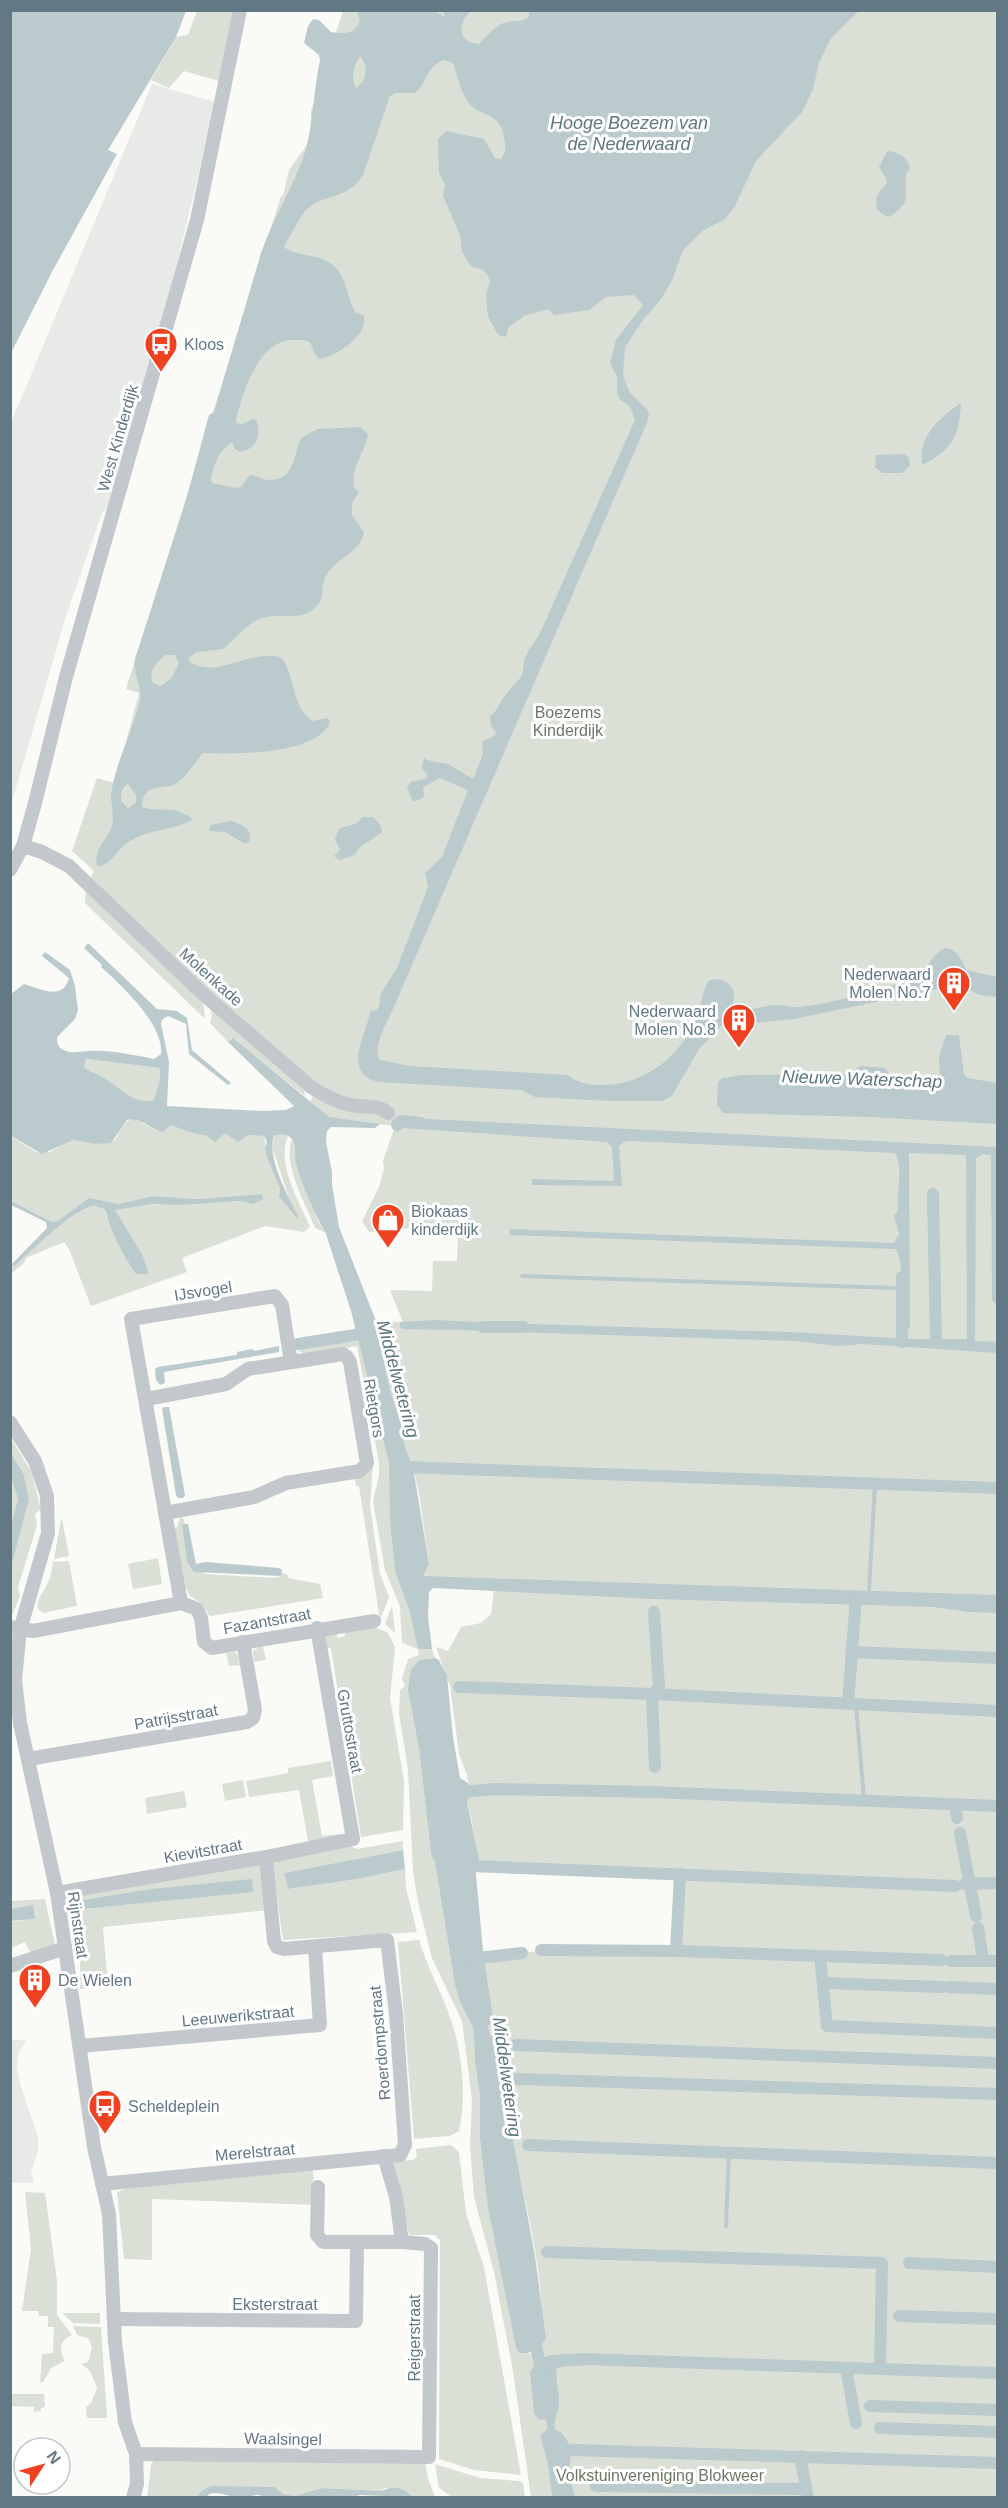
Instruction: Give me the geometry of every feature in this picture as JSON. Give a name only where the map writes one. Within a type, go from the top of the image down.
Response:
[{"type":"street","name":"West Kinderdijk","points":[[10,870],[23,846],[66,677],[197,220],[240,10]]},
{"type":"street","name":"Molenkade","points":[[23,846],[42,852],[69,866],[202,993],[310,1087],[328,1097],[352,1105],[379,1107],[388,1113]]},
{"type":"street","name":"IJsvogel","points":[[146,1399],[131,1319],[275,1296],[282,1305],[291,1362]]},
{"type":"street","name":"Rietgors","points":[[146,1399],[226,1384],[248,1369],[343,1354],[347,1356],[367,1463],[360,1471],[286,1483],[254,1497],[165,1513]]},
{"type":"street","points":[[15,1628],[33,1631],[181,1603],[146,1399]]},
{"type":"street","name":"Rijnstraat","points":[[10,1422],[35,1461],[47,1496],[48,1533],[15,1628],[15,1679],[20,1723],[57,1893],[94,2147],[109,2214],[119,2370],[125,2422],[136,2454]]},
{"type":"street","name":"Fazantstraat","points":[[181,1603],[192,1606],[199,1613],[204,1642],[212,1648],[374,1621]]},
{"type":"street","name":"Gruttostraat","points":[[317,1629],[353,1839]]},
{"type":"street","name":"Patrijsstraat","points":[[28,1759],[246,1722],[254,1718],[255,1710],[243,1642]]},
{"type":"street","name":"Kievitstraat","points":[[57,1893],[266,1857],[353,1839]]},
{"type":"street","points":[[266,1857],[273,1941],[277,1947],[284,1949],[315,1947]]},
{"type":"street","name":"Roerdompstraat","points":[[315,1947],[387,1940],[396,2014],[405,2145]]},
{"type":"street","name":"Leeuwerikstraat","points":[[80,2046],[320,2025],[315,1947]]},
{"type":"street","points":[[10,1966],[65,1948]]},
{"type":"street","name":"Merelstraat","points":[[102,2184],[400,2155],[405,2145]]},
{"type":"street","points":[[318,2187],[317,2235],[323,2242],[402,2242],[396,2197],[384,2156]]},
{"type":"street","name":"Eksterstraat","points":[[115,2319],[356,2321],[357,2242]]},
{"type":"street","name":"Reigerstraat","points":[[402,2242],[424,2244],[430,2248],[429,2457]]},
{"type":"street","points":[[133,2498],[137,2484],[136,2454]]},
{"type":"street","name":"Waalsingel","points":[[136,2454],[429,2457]]},
{"type":"shaded area","points":[[152,84],[216,102],[157,346],[135,423],[107,508],[102,513],[66,616],[11,805],[11,423]]},
{"type":"shaded area","points":[[11,2040],[27,2040],[19,2052],[17,2069],[38,2137],[38,2151],[31,2172],[34,2183],[11,2183]]},
{"type":"green space","points":[[197,11],[236,11],[219,81],[184,71],[169,88],[151,80],[176,37],[188,35]]},
{"type":"green space","name":"Boezems Kinderdijk","points":[[343,11],[997,11],[997,2497],[575,2497],[565,2441],[562,2433],[555,2429],[556,2388],[550,2356],[534,2364],[534,2413],[546,2420],[549,2429],[540,2437],[548,2465],[552,2497],[531,2497],[513,2371],[494,2272],[474,2197],[470,2146],[472,2100],[462,2021],[432,1958],[413,1871],[408,1770],[399,1713],[400,1690],[405,1686],[402,1679],[408,1659],[419,1655],[418,1649],[432,1649],[435,1658],[419,1660],[419,1748],[431,1854],[435,1863],[455,1985],[460,2002],[473,2028],[480,2097],[480,2139],[493,2235],[529,2354],[540,2347],[541,2295],[534,2243],[499,2079],[499,2050],[487,2025],[494,2021],[483,1951],[545,1952],[548,1945],[676,1951],[682,1872],[475,1863],[472,1822],[467,1802],[470,1794],[467,1775],[459,1754],[450,1686],[436,1647],[448,1651],[461,1627],[481,1623],[491,1614],[494,1590],[422,1576],[429,1564],[419,1493],[389,1386],[376,1321],[403,1322],[390,1290],[432,1291],[433,1261],[457,1261],[458,1228],[435,1226],[369,1232],[362,1221],[379,1187],[384,1169],[383,1161],[395,1126],[338,1120],[329,1117],[310,1103],[316,1086],[144,932],[91,877],[94,871],[72,851],[97,778],[115,783],[139,693],[126,689],[281,196],[283,196],[289,170],[311,139],[311,111]]},
{"type":"green space","points":[[86,887],[203,1002],[204,1018],[85,903]]},
{"type":"green space","points":[[209,1002],[304,1086],[305,1096],[232,1038],[228,1042],[210,1023],[212,1016]]},
{"type":"green space","points":[[86,1059],[160,1068],[160,1079],[154,1100],[139,1100],[127,1095],[84,1067]]},
{"type":"green space","points":[[134,1119],[158,1131],[170,1125],[192,1133],[227,1134],[238,1141],[248,1135],[264,1136],[268,1160],[280,1187],[281,1200],[295,1216],[272,1147],[275,1135],[288,1136],[285,1147],[287,1170],[310,1227],[304,1232],[265,1226],[182,1258],[187,1272],[91,1306],[69,1249],[64,1242],[26,1258],[24,1263],[11,1274],[11,1265],[15,1266],[66,1221],[88,1208],[96,1206],[105,1209],[107,1219],[117,1237],[120,1220],[115,1210],[178,1203],[242,1201],[253,1204],[262,1194],[198,1199],[152,1196],[119,1204],[97,1201],[83,1204],[58,1221],[52,1222],[11,1201],[10,1136],[36,1152],[50,1152],[73,1140],[94,1144],[115,1140],[124,1124]]},
{"type":"green space","points":[[292,1139],[296,1147],[296,1163],[318,1221],[326,1233],[315,1228],[296,1184],[290,1160]]},
{"type":"green space","points":[[359,1341],[389,1463],[395,1571],[409,1610],[418,1649],[402,1643],[400,1607],[385,1570],[373,1501],[379,1475],[379,1463],[357,1346],[304,1354],[299,1351],[298,1347]]},
{"type":"green space","points":[[10,1437],[31,1471],[41,1509],[35,1514],[37,1525],[18,1587],[20,1596],[11,1618],[11,1568],[29,1500],[24,1475],[11,1453]]},
{"type":"green space","points":[[373,1464],[370,1506],[380,1574],[389,1597],[380,1620],[359,1486],[356,1486],[355,1478],[370,1470]]},
{"type":"green space","points":[[11,1477],[18,1499],[11,1525]]},
{"type":"green space","points":[[180,1518],[183,1518],[185,1524],[182,1526],[187,1562],[205,1574],[275,1578],[281,1576],[281,1573],[287,1574],[288,1578],[320,1584],[323,1598],[210,1616],[201,1603],[189,1595],[187,1589],[184,1589],[173,1528],[177,1527]]},
{"type":"green space","points":[[61,1520],[69,1556],[54,1559]]},
{"type":"green space","points":[[158,1558],[162,1584],[133,1589],[128,1564]]},
{"type":"green space","points":[[69,1561],[77,1606],[43,1613],[38,1609],[38,1602],[48,1582],[53,1562]]},
{"type":"green space","points":[[392,1606],[395,1633],[385,1624]]},
{"type":"green space","points":[[375,1627],[388,1633],[395,1647],[390,1698],[404,1781],[403,1830],[361,1837],[331,1648],[327,1648],[325,1636],[335,1632],[338,1638],[345,1636],[345,1632]]},
{"type":"green space","points":[[263,1647],[266,1660],[254,1662],[253,1651]]},
{"type":"green space","points":[[235,1652],[240,1665],[229,1666],[226,1653]]},
{"type":"green space","points":[[331,1761],[333,1776],[312,1780],[322,1836],[340,1834],[340,1837],[308,1842],[299,1790],[249,1797],[246,1781],[288,1773],[288,1768]]},
{"type":"green space","points":[[243,1780],[246,1797],[225,1801],[222,1784]]},
{"type":"green space","points":[[184,1791],[187,1807],[147,1814],[145,1798]]},
{"type":"green space","points":[[403,1841],[403,1850],[284,1873],[288,1889],[358,1879],[405,1869],[406,1888],[417,1932],[283,1940],[272,1860],[350,1846],[357,1849]]},
{"type":"green space","points":[[258,1862],[261,1866],[269,1910],[103,1927],[108,1987],[80,1989],[80,1953],[73,1896]],"holes":[[[179,1887],[253,1891],[83,1909],[83,1900]]]},
{"type":"green space","points":[[45,1899],[55,1945],[30,1952],[25,1942],[11,1948],[10,1922],[34,1919],[33,1906],[11,1909],[11,1901]]},
{"type":"green space","points":[[419,1940],[454,2030],[462,2074],[463,2103],[459,2131],[450,2136],[414,2139],[398,1942]]},
{"type":"green space","points":[[451,2145],[459,2152],[466,2213],[484,2267],[521,2475],[474,2470],[439,2459],[440,2240],[435,2235],[409,2235],[402,2201],[386,2162],[412,2160],[417,2157],[416,2149]]},
{"type":"green space","points":[[313,2168],[314,2205],[152,2199],[152,2260],[124,2259],[117,2192],[127,2188]]},
{"type":"green space","points":[[25,2192],[45,2193],[57,2280],[57,2315],[72,2335],[61,2346],[61,2353],[65,2361],[51,2368],[43,2382],[40,2383],[42,2354],[53,2353],[54,2327],[48,2327],[48,2316],[39,2316],[38,2311],[22,2311],[31,2249]]},
{"type":"green space","points":[[62,2313],[100,2313],[100,2324],[73,2323]]},
{"type":"green space","points":[[73,2326],[101,2327],[107,2418],[87,2418],[86,2407],[91,2403],[97,2388],[90,2371],[82,2364],[88,2362],[92,2348],[88,2338],[77,2335]]},
{"type":"green space","points":[[11,2394],[44,2394],[45,2407],[41,2408],[41,2411],[34,2412],[34,2407],[11,2406]]},
{"type":"green space","points":[[154,2460],[425,2463],[435,2497],[413,2497],[410,2493],[385,2488],[382,2491],[321,2488],[295,2496],[201,2491],[197,2497],[147,2498],[151,2465]]},
{"type":"green space","points":[[435,2464],[480,2478],[519,2481],[523,2483],[525,2497],[452,2497],[439,2488]]},
{"type":"water","points":[[11,10],[186,11],[176,37],[108,150],[117,154],[53,270],[11,353]]},
{"type":"water","name":"Hooge Boezem van de Nederwaard","points":[[357,11],[435,11],[445,17],[443,11],[471,11],[462,26],[463,36],[466,40],[479,44],[491,31],[502,24],[529,17],[529,11],[859,11],[831,38],[819,63],[813,89],[802,112],[756,161],[735,206],[725,219],[702,231],[683,250],[673,278],[662,298],[642,321],[625,348],[623,373],[625,382],[630,393],[647,409],[649,415],[646,425],[384,1028],[378,1048],[380,1060],[410,1066],[568,1075],[573,1079],[590,1084],[616,1084],[653,1070],[682,1044],[699,1011],[708,981],[714,979],[729,984],[734,994],[732,1005],[735,1009],[776,1005],[796,1007],[811,1005],[872,992],[912,978],[918,975],[936,954],[945,948],[956,953],[967,970],[997,977],[997,997],[979,995],[959,987],[950,991],[938,989],[794,1019],[721,1026],[699,1049],[672,1096],[662,1101],[535,1097],[521,1090],[379,1082],[367,1077],[361,1070],[358,1062],[359,1052],[370,1011],[379,1007],[381,993],[397,968],[428,887],[425,873],[442,857],[468,790],[440,778],[423,787],[424,797],[413,802],[407,788],[410,782],[425,779],[428,776],[422,768],[424,757],[427,760],[448,764],[473,779],[483,754],[482,742],[497,734],[491,726],[490,716],[522,675],[526,656],[541,631],[635,420],[630,406],[620,400],[617,393],[617,377],[610,363],[616,340],[643,305],[634,295],[606,297],[589,310],[554,315],[548,309],[524,316],[508,328],[506,337],[498,335],[488,316],[486,294],[490,282],[487,274],[471,266],[462,252],[460,235],[443,196],[445,185],[439,173],[438,139],[446,131],[484,139],[495,158],[501,159],[505,151],[503,131],[499,123],[477,110],[466,99],[453,63],[444,60],[430,70],[415,93],[395,93],[390,96],[363,175],[349,189],[320,201],[306,210],[284,247],[290,251],[322,259],[337,269],[355,312],[364,316],[361,331],[350,344],[334,354],[319,359],[310,342],[293,340],[280,343],[268,351],[251,375],[236,419],[236,423],[242,424],[253,419],[257,421],[258,437],[254,445],[246,450],[240,452],[235,449],[232,442],[223,449],[217,458],[211,480],[212,483],[235,488],[241,487],[250,475],[269,480],[278,479],[284,476],[292,466],[301,438],[318,429],[360,427],[368,434],[354,475],[355,489],[359,492],[352,503],[352,515],[364,532],[362,539],[353,551],[336,564],[326,576],[319,604],[304,614],[257,620],[246,627],[223,649],[197,652],[189,658],[190,662],[201,667],[212,667],[259,657],[282,658],[290,674],[297,700],[306,715],[313,721],[327,718],[330,722],[322,733],[292,747],[252,753],[203,753],[177,783],[150,790],[143,799],[142,807],[175,810],[191,817],[192,820],[137,837],[98,867],[97,855],[112,825],[111,793],[115,777],[140,700],[135,659],[185,504],[209,415],[214,412],[261,253],[306,150],[320,61],[319,55],[304,43],[308,26],[313,19],[319,20],[331,32],[345,33],[355,29],[360,21]],"holes":[[[360,56],[365,64],[366,73],[363,81],[356,88],[353,80],[356,63]],[[165,655],[175,655],[179,663],[171,679],[160,686],[153,683],[154,667]],[[128,784],[136,795],[136,803],[128,808],[121,801],[124,787]]]},
{"type":"water","points":[[887,151],[902,156],[910,168],[906,174],[904,203],[897,212],[889,217],[879,211],[876,202],[879,193],[887,184],[879,167]]},
{"type":"water","points":[[961,403],[958,425],[952,441],[941,453],[922,465],[923,445],[932,429]]},
{"type":"water","points":[[905,454],[909,458],[910,466],[902,473],[882,473],[875,467],[876,455]]},
{"type":"water","points":[[363,817],[373,817],[380,825],[382,832],[359,848],[355,855],[340,860],[334,856],[340,850],[335,839],[340,828],[355,824]]},
{"type":"water","points":[[231,821],[248,830],[249,842],[245,844],[225,832],[209,831],[210,825]]},
{"type":"water","points":[[88,943],[157,1009],[177,1011],[187,1018],[192,1050],[231,1083],[228,1085],[189,1054],[186,1024],[168,1016],[162,1020],[161,1024],[169,1062],[167,1106],[262,1111],[286,1110],[294,1106],[228,1042],[233,1038],[329,1117],[380,1124],[375,1128],[331,1127],[327,1131],[326,1142],[339,1227],[376,1321],[389,1386],[402,1427],[405,1447],[413,1467],[429,1564],[423,1576],[997,1595],[997,1613],[934,1607],[654,1599],[433,1588],[429,1592],[428,1617],[432,1649],[418,1649],[409,1610],[395,1571],[390,1518],[389,1463],[351,1311],[325,1231],[297,1168],[292,1139],[285,1135],[275,1135],[272,1143],[279,1176],[297,1218],[279,1197],[280,1188],[268,1160],[265,1149],[267,1142],[264,1136],[248,1135],[238,1142],[226,1134],[215,1142],[205,1135],[170,1125],[164,1132],[137,1120],[127,1120],[111,1143],[95,1144],[73,1140],[42,1154],[11,1136],[11,994],[24,984],[56,992],[62,990],[69,978],[42,956],[45,952],[70,970],[75,986],[78,1010],[75,1019],[57,1037],[60,1048],[72,1052],[105,1051],[154,1059],[161,1054],[156,1030],[149,1018],[84,948]],"holes":[[[86,1059],[160,1068],[160,1079],[154,1100],[146,1101],[133,1098],[84,1067]]]},
{"type":"water","name":"Nieuwe Waterschap","points":[[946,1035],[959,1035],[964,1075],[968,1078],[997,1083],[997,1124],[868,1117],[723,1113],[717,1104],[718,1082],[723,1078],[741,1075],[847,1074],[861,1066],[885,1068],[893,1080],[940,1083],[939,1057]]},
{"type":"water","points":[[406,1118],[997,1147],[997,1156],[983,1154],[976,1158],[975,1341],[997,1342],[997,1353],[862,1344],[839,1346],[794,1341],[511,1332],[508,1330],[509,1326],[515,1324],[531,1324],[791,1332],[910,1339],[967,1339],[966,1155],[909,1153],[910,1329],[903,1328],[903,1294],[896,1290],[521,1278],[520,1274],[896,1286],[899,1283],[901,1268],[896,1249],[510,1235],[510,1229],[894,1243],[899,1234],[894,1215],[898,1211],[899,1173],[895,1153],[630,1141],[619,1146],[622,1186],[532,1185],[532,1179],[612,1181],[614,1179],[612,1147],[607,1142],[403,1128]]},
{"type":"water","points":[[262,1194],[263,1200],[252,1204],[242,1201],[154,1204],[115,1210],[142,1254],[147,1274],[136,1274],[118,1243],[105,1209],[96,1206],[77,1213],[15,1266],[11,1265],[47,1228],[46,1222],[11,1205],[11,1201],[52,1222],[58,1221],[89,1198],[119,1204],[152,1196],[198,1199]]},
{"type":"water","points":[[435,1320],[497,1323],[498,1331],[402,1329],[400,1327],[400,1322]]},
{"type":"water","points":[[279,1346],[279,1352],[164,1372],[165,1383],[160,1385],[156,1380],[155,1369],[158,1367]]},
{"type":"water","points":[[169,1407],[185,1495],[183,1498],[178,1498],[176,1495],[162,1409]]},
{"type":"water","points":[[11,1453],[24,1475],[29,1500],[11,1568],[11,1525],[18,1499],[11,1477]]},
{"type":"water","points":[[188,1524],[196,1564],[206,1562],[279,1568],[282,1570],[281,1576],[194,1572],[187,1562],[182,1525]]},
{"type":"water","points":[[435,1658],[439,1660],[447,1676],[460,1778],[468,1783],[470,1794],[467,1802],[479,1860],[475,1864],[483,1951],[494,2022],[488,2025],[499,2051],[499,2076],[504,2109],[513,2139],[535,2256],[546,2339],[537,2349],[528,2353],[519,2353],[516,2347],[488,2208],[480,2139],[480,2097],[473,2028],[460,2002],[455,1985],[435,1863],[431,1854],[419,1748],[408,1689],[411,1670],[419,1660]]},
{"type":"water","points":[[403,1850],[405,1869],[358,1879],[288,1889],[284,1873]]},
{"type":"water","points":[[252,1879],[253,1892],[83,1909],[83,1900],[152,1889]]},
{"type":"water","points":[[33,1905],[35,1919],[11,1921],[11,1909]]},
{"type":"water","points":[[550,2355],[552,2361],[684,2362],[557,2368],[559,2404],[555,2429],[562,2433],[573,2450],[570,2468],[575,2497],[552,2497],[548,2465],[540,2436],[548,2428],[546,2420],[538,2419],[534,2413],[530,2372],[537,2361]]},
{"type":"water","points":[[211,2486],[275,2487],[283,2494],[295,2496],[321,2488],[382,2491],[399,2488],[407,2491],[413,2497],[359,2495],[354,2498],[266,2498],[255,2495],[238,2498],[217,2493],[209,2494],[207,2497],[197,2497],[201,2491]]},
{"type":"waterway","points":[[397,1125],[401,1121],[421,1123]]},
{"type":"waterway","points":[[997,1153],[998,1298]]},
{"type":"waterway","points":[[933,1194],[936,1343]]},
{"type":"waterway","points":[[902,1277],[902,1342]]},
{"type":"waterway","points":[[483,1327],[523,1327]]},
{"type":"waterway","points":[[298,1344],[368,1333]]},
{"type":"waterway","points":[[403,1467],[998,1488]]},
{"type":"waterway","points":[[869,1591],[875,1484]]},
{"type":"waterway","points":[[848,1704],[856,1598]]},
{"type":"waterway","points":[[654,1612],[659,1688],[652,1694],[655,1767]]},
{"type":"waterway","points":[[851,1652],[998,1658]]},
{"type":"waterway","points":[[459,1687],[998,1711]]},
{"type":"waterway","points":[[856,1705],[864,1799]]},
{"type":"waterway","points":[[453,1793],[494,1789],[652,1792],[998,1806]]},
{"type":"waterway","points":[[955,1805],[957,1818]]},
{"type":"waterway","points":[[960,1833],[976,1916]]},
{"type":"waterway","points":[[459,1868],[471,1866],[955,1886]]},
{"type":"waterway","points":[[676,1951],[680,1874]]},
{"type":"waterway","points":[[964,1884],[998,1883]]},
{"type":"waterway","points":[[978,1928],[983,1960]]},
{"type":"waterway","points":[[541,1950],[676,1951],[941,1960]]},
{"type":"waterway","points":[[471,1959],[522,1953]]},
{"type":"waterway","points":[[820,1956],[827,2026],[998,2033]]},
{"type":"waterway","points":[[951,1961],[998,1961]]},
{"type":"waterway","points":[[823,1983],[942,1987]]},
{"type":"waterway","points":[[949,1987],[998,1989]]},
{"type":"waterway","points":[[516,2045],[998,2063]]},
{"type":"waterway","points":[[517,2079],[998,2094]]},
{"type":"waterway","points":[[528,2145],[998,2163]]},
{"type":"waterway","points":[[726,2226],[729,2152]]},
{"type":"waterway","points":[[547,2252],[882,2263],[880,2369]]},
{"type":"waterway","points":[[909,2263],[998,2267]]},
{"type":"waterway","points":[[899,2316],[998,2319]]},
{"type":"waterway","name":"Middelwetering","points":[[534,2336],[542,2374]]},
{"type":"waterway","points":[[540,2365],[552,2361],[583,2359],[998,2373]]},
{"type":"waterway","points":[[846,2368],[856,2423]]},
{"type":"waterway","points":[[870,2406],[998,2410]]},
{"type":"waterway","points":[[880,2428],[998,2432]]},
{"type":"waterway","points":[[558,2452],[573,2450],[998,2463]]},
{"type":"waterway","points":[[800,2456],[808,2498]]},
{"type":"waterway","points":[[596,2486],[805,2489]]},
{"type":"place","name":"Kloos","points":[[161,373]]},
{"type":"place","name":"Nederwaard Molen No.7","points":[[954,1012]]},
{"type":"place","name":"Nederwaard Molen No.8","points":[[739,1049]]},
{"type":"place","name":"Biokaas kinderdijk","points":[[388,1249]]},
{"type":"place","name":"De Wielen","points":[[35,2009]]},
{"type":"place","name":"Scheldeplein","points":[[105,2135]]},
{"type":"park label","name":"Volkstuinvereniging Blokweer","points":[[660,2475]]}]
